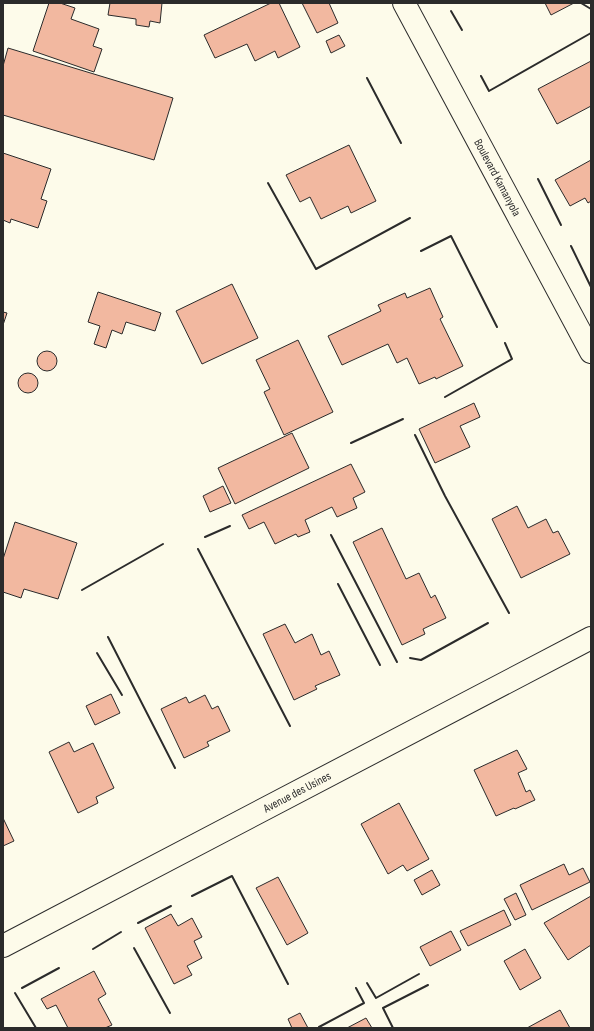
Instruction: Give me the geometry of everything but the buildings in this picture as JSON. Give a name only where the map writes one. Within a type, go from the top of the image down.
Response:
[{"type":"street","name":"Boulevard Kamanyola","points":[[404,3],[591,352]]},
{"type":"street","name":"Avenue des Usines","points":[[3,946],[591,638]]},
{"type":"wall","points":[[581,3],[591,9]]},
{"type":"wall","points":[[451,11],[462,30]]},
{"type":"wall","points":[[481,76],[489,91],[591,33]]},
{"type":"wall","points":[[367,78],[401,143]]},
{"type":"wall","points":[[538,179],[561,225]]},
{"type":"wall","points":[[268,183],[316,269],[410,218]]},
{"type":"wall","points":[[421,251],[451,236],[497,327]]},
{"type":"wall","points":[[571,246],[591,287]]},
{"type":"wall","points":[[445,397],[512,359],[505,343]]},
{"type":"wall","points":[[351,443],[403,419]]},
{"type":"wall","points":[[415,435],[445,496],[509,613]]},
{"type":"wall","points":[[205,537],[230,526]]},
{"type":"wall","points":[[331,535],[397,662]]},
{"type":"wall","points":[[82,590],[163,544]]},
{"type":"wall","points":[[198,549],[290,726]]},
{"type":"wall","points":[[338,584],[380,665]]},
{"type":"wall","points":[[410,658],[421,660],[488,623]]},
{"type":"wall","points":[[108,637],[175,768]]},
{"type":"wall","points":[[97,653],[122,695]]},
{"type":"wall","points":[[192,896],[232,876],[288,984]]},
{"type":"wall","points":[[138,923],[171,906]]},
{"type":"wall","points":[[93,949],[121,932]]},
{"type":"wall","points":[[134,948],[170,1013]]},
{"type":"wall","points":[[22,988],[59,968]]},
{"type":"wall","points":[[367,983],[376,998],[419,974]]},
{"type":"wall","points":[[393,1028],[383,1008],[428,985]]},
{"type":"wall","points":[[319,1027],[364,1003],[356,988]]},
{"type":"wall","points":[[15,993],[36,1028]]}]
